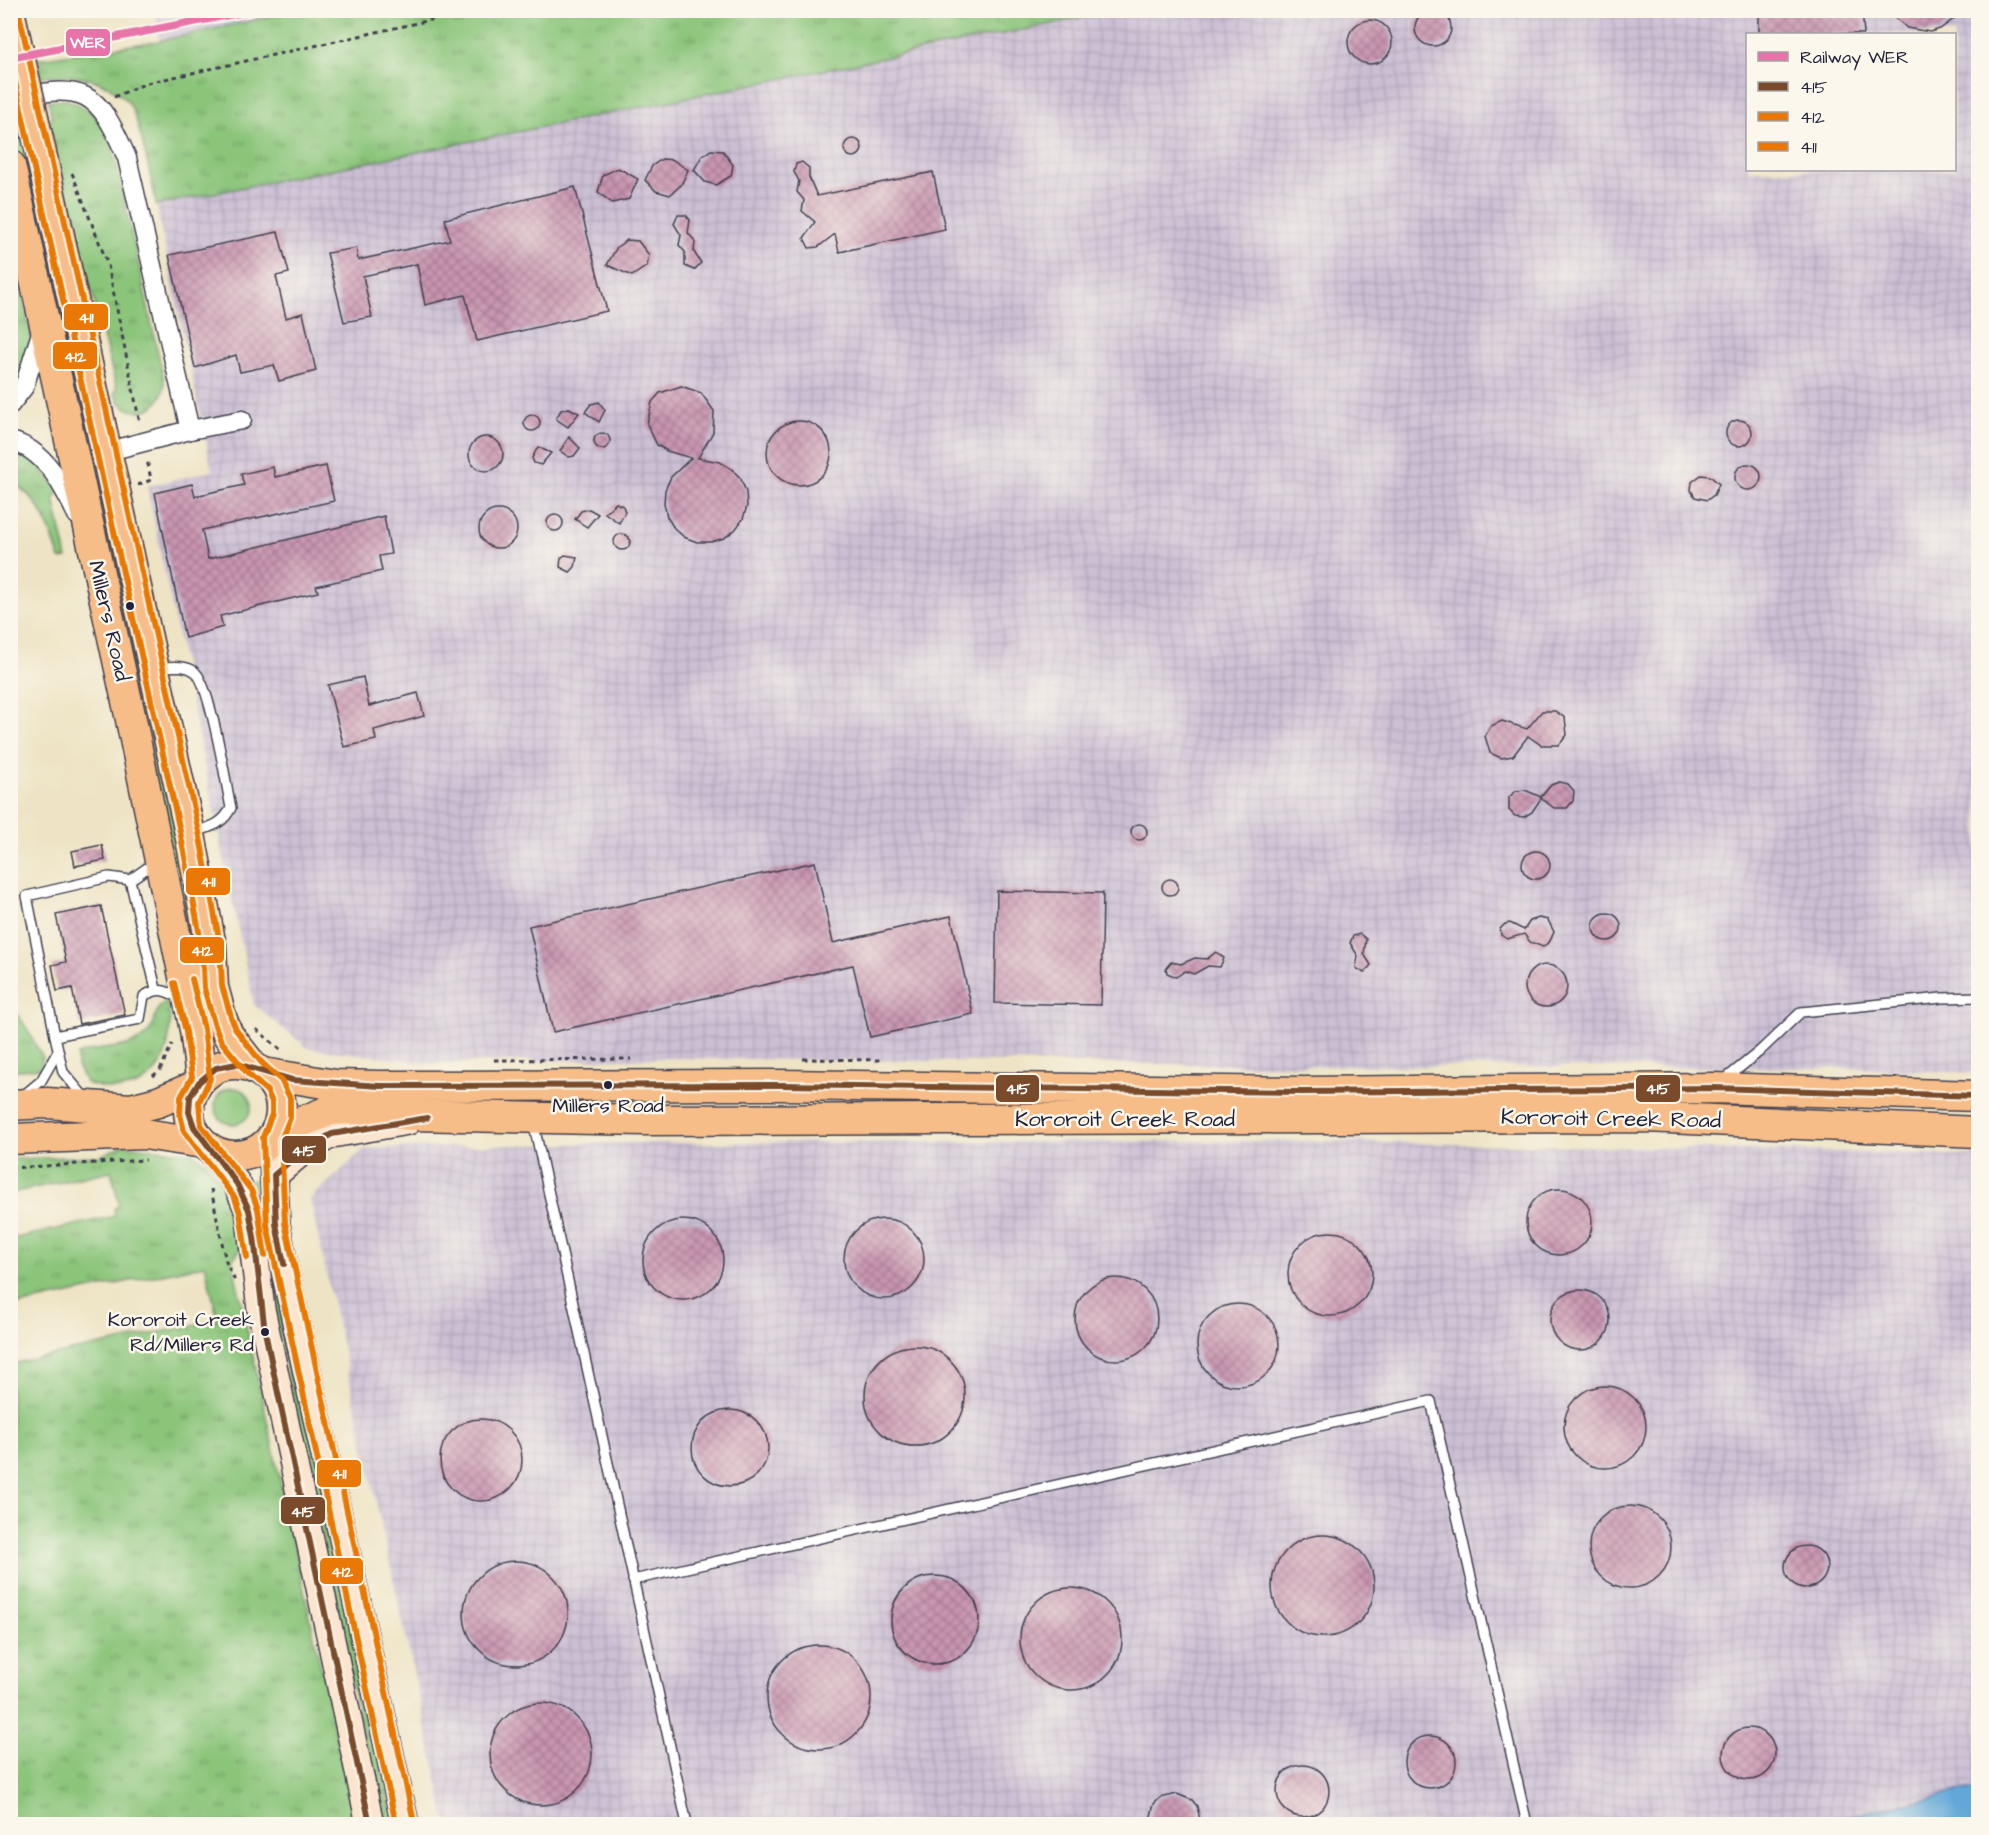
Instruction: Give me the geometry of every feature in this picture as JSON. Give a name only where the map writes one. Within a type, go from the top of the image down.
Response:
[{"type":"main road","name":"Millers Road","points":[[10,15],[190,834],[211,946],[213,987],[228,1035],[259,1070]]},
{"type":"main road","name":"Millers Road","points":[[10,165],[159,859],[189,1007],[198,1082]]},
{"type":"main road","points":[[10,1105],[131,1108],[146,1106],[198,1082],[212,1070],[226,1065],[240,1064],[259,1070],[274,1085],[280,1100],[281,1116],[274,1135],[276,1224],[405,1824]]},
{"type":"main road","name":"Kororoit Creek Road","points":[[259,1070],[336,1085],[975,1087],[1303,1092],[1714,1088],[1978,1096]]},
{"type":"main road","points":[[198,1082],[190,1099],[189,1113],[193,1129],[237,1184],[249,1211],[261,1308],[370,1824]]},
{"type":"main road","points":[[512,1086],[533,1119]]},
{"type":"main road","points":[[974,1119],[975,1087]]},
{"type":"main road","name":"Kororoit Creek Road","points":[[274,1135],[322,1113],[343,1109],[533,1119],[1646,1117],[1978,1132]]},
{"type":"main road","points":[[274,1175],[306,1148],[332,1134],[444,1115]]},
{"type":"main road","points":[[10,1139],[144,1134],[207,1146],[230,1155],[250,1154],[274,1135]]},
{"type":"street","points":[[10,98],[54,90],[81,93],[99,104],[111,121],[127,158],[190,430]]},
{"type":"street","points":[[10,405],[28,376],[45,321]]},
{"type":"street","points":[[105,453],[190,430],[242,420]]},
{"type":"street","points":[[10,441],[18,443],[43,460],[60,481],[90,539]]},
{"type":"lane","name":"Millers Road","points":[[153,667],[183,667],[194,671],[206,688],[231,808],[217,825],[190,834]]},
{"type":"lane","points":[[94,1106],[71,1084],[63,1072],[57,1053],[27,897],[109,877],[130,880],[159,859]]},
{"type":"lane","points":[[130,880],[156,989]]},
{"type":"lane","points":[[55,1036],[140,1019],[144,996],[156,989],[167,990],[189,1007]]},
{"type":"lane","points":[[1714,1088],[1760,1051],[1801,1012],[1942,998],[1978,998]]},
{"type":"lane","points":[[10,1105],[41,1081],[57,1053]]},
{"type":"lane","points":[[533,1119],[687,1824]]},
{"type":"lane","points":[[633,1580],[1431,1401],[1527,1824]]},
{"type":"path","points":[[99,104],[147,83],[476,10]]},
{"type":"path","points":[[70,169],[108,265],[144,443]]},
{"type":"path","points":[[483,1060],[635,1059]]},
{"type":"path","points":[[800,1059],[893,1061]]},
{"type":"path","points":[[10,1168],[149,1160]]},
{"type":"shaded area","points":[[156,10],[300,11],[159,41]]},
{"type":"shaded area","points":[[1116,11],[1978,11],[1978,1073],[1852,1068],[1341,1066],[667,1058],[430,1063],[308,1048],[254,1005],[147,486],[212,471],[156,205]]},
{"type":"shaded area","points":[[1327,1141],[1978,1155],[1978,1824],[447,1824],[310,1199],[364,1149],[601,1143]]},
{"type":"green space","points":[[300,10],[1116,11],[156,205],[136,120],[128,102],[99,82],[66,76],[42,77],[39,59],[159,41]]},
{"type":"green space","points":[[67,100],[83,107],[95,116],[112,144],[164,380],[163,392],[158,401],[144,411],[126,408],[119,402],[114,392],[117,390],[49,125],[52,117],[48,101]]},
{"type":"green space","points":[[18,107],[223,1042],[211,1042],[11,115],[10,110]]},
{"type":"green space","points":[[10,239],[32,341],[22,377],[10,395]]},
{"type":"green space","points":[[10,449],[38,464],[59,492],[54,499],[67,558],[60,559],[48,524],[37,506],[22,489],[11,481]]},
{"type":"green space","points":[[162,1004],[168,1004],[170,1025],[168,1043],[163,1060],[154,1073],[141,1083],[126,1088],[107,1088],[86,1083],[77,1066],[77,1055],[133,1043],[141,1039],[151,1029]]},
{"type":"green space","points":[[10,1010],[24,1023],[43,1057],[41,1068],[11,1071]]},
{"type":"green space","points":[[233,1088],[246,1093],[251,1106],[246,1119],[233,1124],[220,1119],[215,1106],[220,1093]]},
{"type":"green space","points":[[123,1145],[192,1153],[206,1162],[235,1202],[241,1249],[232,1260],[355,1824],[11,1824],[11,1364],[218,1320],[205,1265],[18,1305],[11,1323],[11,1239],[115,1216],[114,1209],[119,1204],[111,1171],[11,1193],[11,1159],[100,1156]]},
{"type":"green space","points":[[260,1179],[394,1824],[381,1824],[275,1311],[262,1215],[250,1181]]},
{"type":"water","points":[[1978,1788],[1978,1824],[1810,1824]]},
{"type":"building","points":[[1433,10],[1446,15],[1451,28],[1446,41],[1433,46],[1420,41],[1415,28],[1420,15]]},
{"type":"building","points":[[1759,10],[1862,10],[1864,33],[1759,33]]},
{"type":"building","points":[[1887,10],[1966,10],[1940,29],[1930,32],[1907,28]]},
{"type":"building","points":[[1370,20],[1379,21],[1386,26],[1391,33],[1391,51],[1386,58],[1379,63],[1370,64],[1361,63],[1354,58],[1349,51],[1348,42],[1349,33],[1354,26],[1361,21]]},
{"type":"building","points":[[849,139],[857,139],[862,144],[860,155],[849,157],[844,152],[844,144]]},
{"type":"building","points":[[711,150],[723,151],[733,165],[731,176],[716,185],[705,182],[694,170],[702,156]]},
{"type":"building","points":[[662,159],[673,160],[688,170],[681,185],[670,195],[656,191],[645,180],[652,166]]},
{"type":"building","points":[[802,162],[809,168],[809,177],[817,196],[933,172],[945,229],[839,252],[835,234],[818,247],[809,248],[804,238],[815,222],[802,211],[804,200],[797,192],[799,181],[794,172],[796,164]]},
{"type":"building","points":[[618,168],[638,179],[629,199],[612,203],[598,192],[603,175]]},
{"type":"building","points":[[575,187],[607,311],[477,341],[465,295],[425,305],[417,264],[363,276],[372,317],[344,322],[327,253],[356,248],[358,260],[450,240],[445,219]]},
{"type":"building","points":[[678,215],[686,215],[690,220],[688,233],[695,241],[694,252],[701,263],[694,270],[685,266],[685,252],[679,245],[681,235],[674,224]]},
{"type":"building","points":[[278,232],[289,273],[276,276],[286,318],[303,313],[316,371],[279,381],[274,365],[240,372],[236,355],[195,368],[169,255]]},
{"type":"building","points":[[627,240],[638,241],[649,255],[647,266],[632,276],[607,265],[617,247]]},
{"type":"building","points":[[681,386],[701,393],[714,411],[713,432],[698,458],[720,462],[732,469],[741,479],[746,492],[747,506],[743,519],[735,530],[724,538],[711,542],[697,542],[684,537],[667,517],[664,503],[665,490],[671,477],[691,458],[667,451],[657,445],[647,424],[652,402],[660,393]]},
{"type":"building","points":[[599,402],[605,410],[599,422],[585,412],[591,404]]},
{"type":"building","points":[[569,408],[579,413],[568,427],[556,419],[561,410]]},
{"type":"building","points":[[529,415],[535,415],[540,423],[538,429],[529,431],[524,426],[524,420]]},
{"type":"building","points":[[1739,420],[1748,424],[1752,433],[1748,442],[1739,446],[1730,442],[1726,433],[1730,424]]},
{"type":"building","points":[[793,421],[805,421],[822,430],[829,441],[831,453],[829,465],[822,476],[805,485],[793,485],[781,480],[772,471],[767,459],[767,447],[772,435],[781,426]]},
{"type":"building","points":[[599,433],[605,433],[610,441],[608,447],[599,449],[594,444],[594,438]]},
{"type":"building","points":[[486,437],[498,442],[503,454],[498,466],[486,471],[474,466],[469,454],[474,442]]},
{"type":"building","points":[[569,437],[580,448],[574,456],[569,457],[560,451]]},
{"type":"building","points":[[538,447],[551,453],[541,465],[534,463],[532,458]]},
{"type":"building","points":[[1748,464],[1757,468],[1761,477],[1757,486],[1748,490],[1739,486],[1735,477],[1739,468]]},
{"type":"building","points":[[326,466],[334,501],[202,530],[208,559],[384,516],[391,554],[379,556],[382,571],[316,586],[318,592],[220,616],[223,627],[185,638],[155,493],[192,484],[195,496],[244,485],[241,474],[273,467],[275,477]]},
{"type":"building","points":[[1701,475],[1710,476],[1719,484],[1714,495],[1707,500],[1695,497],[1691,490],[1692,482]]},
{"type":"building","points":[[616,503],[623,506],[625,512],[619,523],[605,513]]},
{"type":"building","points":[[589,509],[598,514],[587,527],[575,519],[581,511]]},
{"type":"building","points":[[498,510],[511,516],[517,529],[511,542],[498,548],[485,542],[479,529],[485,516]]},
{"type":"building","points":[[552,515],[558,515],[563,523],[561,529],[552,531],[547,526],[547,520]]},
{"type":"building","points":[[619,534],[625,534],[630,542],[628,548],[619,550],[614,545],[614,539]]},
{"type":"building","points":[[565,555],[577,557],[575,567],[570,572],[560,567],[561,558]]},
{"type":"building","points":[[363,677],[369,706],[418,693],[424,716],[374,730],[376,740],[344,747],[328,685]]},
{"type":"building","points":[[1542,711],[1555,711],[1565,718],[1567,735],[1559,745],[1541,745],[1528,736],[1513,756],[1501,758],[1490,753],[1485,736],[1491,726],[1502,721],[1527,729]]},
{"type":"building","points":[[1559,782],[1568,784],[1574,791],[1573,801],[1567,808],[1554,808],[1541,798],[1532,812],[1524,817],[1515,816],[1509,810],[1509,797],[1516,791],[1525,790],[1541,797],[1551,785]]},
{"type":"building","points":[[1139,824],[1145,826],[1147,832],[1145,838],[1139,840],[1133,838],[1131,832],[1133,826]]},
{"type":"building","points":[[102,845],[105,860],[75,866],[72,851]]},
{"type":"building","points":[[1536,851],[1546,855],[1550,865],[1546,875],[1536,879],[1526,875],[1522,865],[1526,855]]},
{"type":"building","points":[[815,862],[833,943],[951,916],[973,1014],[870,1037],[853,965],[553,1032],[529,926]]},
{"type":"building","points":[[1170,879],[1176,881],[1178,887],[1176,893],[1170,895],[1164,893],[1162,887],[1164,881]]},
{"type":"building","points":[[997,891],[1103,893],[1101,1005],[995,1003]]},
{"type":"building","points":[[101,906],[125,1015],[79,1024],[72,988],[57,991],[52,965],[66,962],[56,915]]},
{"type":"building","points":[[1607,913],[1617,917],[1621,927],[1617,937],[1607,941],[1597,937],[1593,927],[1597,917]]},
{"type":"building","points":[[1539,918],[1548,920],[1554,932],[1550,941],[1543,947],[1530,942],[1524,934],[1507,939],[1501,935],[1500,929],[1505,924],[1510,923],[1524,930],[1530,921]]},
{"type":"building","points":[[1360,934],[1366,939],[1364,954],[1371,965],[1364,973],[1356,968],[1358,956],[1350,943],[1353,936]]},
{"type":"building","points":[[1216,952],[1224,958],[1220,967],[1208,966],[1194,974],[1185,971],[1176,977],[1167,973],[1166,968],[1171,962],[1181,964],[1195,958],[1207,959]]},
{"type":"building","points":[[1546,965],[1561,971],[1567,986],[1561,1001],[1546,1007],[1531,1001],[1525,986],[1531,971]]},
{"type":"building","points":[[1559,1189],[1571,1192],[1582,1199],[1589,1210],[1592,1222],[1589,1234],[1582,1245],[1571,1252],[1559,1255],[1547,1252],[1536,1245],[1529,1234],[1526,1222],[1529,1210],[1536,1199],[1547,1192]]},
{"type":"building","points":[[876,1219],[892,1219],[913,1230],[924,1251],[924,1267],[913,1288],[892,1299],[876,1299],[862,1293],[850,1281],[844,1267],[844,1251],[850,1237],[862,1225]]},
{"type":"building","points":[[675,1220],[691,1220],[712,1231],[723,1252],[723,1268],[712,1289],[691,1300],[675,1300],[661,1294],[649,1282],[643,1268],[643,1252],[649,1238],[661,1226]]},
{"type":"building","points":[[1330,1232],[1346,1235],[1360,1244],[1369,1258],[1372,1274],[1369,1290],[1360,1304],[1346,1313],[1330,1316],[1314,1313],[1300,1304],[1291,1290],[1288,1274],[1291,1258],[1300,1244],[1314,1235]]},
{"type":"building","points":[[1116,1278],[1132,1281],[1145,1290],[1154,1303],[1157,1319],[1154,1335],[1145,1348],[1132,1357],[1116,1360],[1100,1357],[1087,1348],[1078,1335],[1075,1319],[1078,1303],[1087,1290],[1100,1281]]},
{"type":"building","points":[[1580,1290],[1597,1295],[1605,1303],[1610,1320],[1605,1337],[1597,1345],[1580,1350],[1563,1345],[1555,1337],[1550,1320],[1555,1303],[1563,1295]]},
{"type":"building","points":[[1238,1304],[1254,1307],[1267,1316],[1276,1329],[1279,1345],[1276,1361],[1267,1374],[1254,1383],[1238,1386],[1222,1383],[1209,1374],[1200,1361],[1197,1345],[1200,1329],[1209,1316],[1222,1307]]},
{"type":"building","points":[[915,1346],[943,1354],[957,1368],[965,1396],[957,1424],[943,1438],[915,1446],[887,1438],[873,1424],[865,1396],[873,1368],[887,1354]]},
{"type":"building","points":[[1605,1386],[1621,1390],[1634,1398],[1642,1411],[1646,1427],[1642,1443],[1634,1456],[1621,1464],[1605,1468],[1589,1464],[1576,1456],[1568,1443],[1564,1427],[1568,1411],[1576,1398],[1589,1390]]},
{"type":"building","points":[[730,1410],[744,1413],[757,1421],[765,1434],[768,1448],[765,1462],[757,1475],[744,1483],[730,1486],[716,1483],[703,1475],[695,1462],[692,1448],[695,1434],[703,1421],[716,1413]]},
{"type":"building","points":[[473,1419],[489,1419],[504,1426],[515,1437],[522,1452],[519,1476],[510,1489],[489,1501],[473,1501],[458,1494],[447,1483],[440,1468],[440,1452],[447,1437],[458,1426]]},
{"type":"building","points":[[1630,1506],[1646,1509],[1659,1518],[1668,1531],[1671,1547],[1668,1563],[1659,1576],[1646,1585],[1630,1588],[1614,1585],[1601,1576],[1592,1563],[1589,1547],[1592,1531],[1601,1518],[1614,1509]]},
{"type":"building","points":[[1323,1535],[1342,1539],[1359,1550],[1370,1567],[1374,1586],[1370,1605],[1359,1622],[1342,1633],[1323,1637],[1304,1633],[1287,1622],[1276,1605],[1272,1586],[1276,1567],[1287,1550],[1304,1539]]},
{"type":"building","points":[[1806,1546],[1814,1547],[1821,1552],[1826,1559],[1826,1575],[1821,1582],[1814,1587],[1806,1588],[1798,1587],[1791,1582],[1786,1575],[1785,1567],[1786,1559],[1791,1552],[1798,1547]]},
{"type":"building","points":[[516,1561],[536,1565],[553,1576],[564,1593],[568,1613],[564,1633],[553,1650],[536,1661],[516,1665],[496,1661],[479,1650],[468,1633],[464,1613],[468,1593],[479,1576],[496,1565]]},
{"type":"building","points":[[935,1576],[952,1580],[966,1589],[975,1603],[979,1620],[975,1637],[966,1651],[952,1660],[935,1664],[918,1660],[904,1651],[895,1637],[891,1620],[895,1603],[904,1589],[918,1580]]},
{"type":"building","points":[[1071,1588],[1091,1592],[1107,1603],[1118,1619],[1122,1639],[1118,1659],[1107,1675],[1091,1686],[1071,1690],[1051,1686],[1035,1675],[1024,1659],[1020,1639],[1024,1619],[1035,1603],[1051,1592]]},
{"type":"building","points":[[819,1645],[839,1649],[856,1660],[867,1677],[871,1697],[867,1717],[856,1734],[839,1745],[819,1749],[799,1745],[782,1734],[771,1717],[767,1697],[771,1677],[782,1660],[799,1649]]},
{"type":"building","points":[[541,1703],[570,1711],[584,1725],[592,1754],[584,1783],[570,1797],[541,1805],[512,1797],[498,1783],[490,1754],[498,1725],[512,1711]]},
{"type":"building","points":[[1744,1728],[1754,1728],[1768,1735],[1775,1754],[1768,1773],[1754,1780],[1744,1780],[1734,1776],[1727,1769],[1723,1759],[1723,1749],[1727,1739],[1734,1732]]},
{"type":"building","points":[[1430,1736],[1440,1738],[1448,1744],[1454,1752],[1456,1762],[1454,1772],[1448,1780],[1440,1786],[1430,1788],[1420,1786],[1412,1780],[1406,1772],[1404,1762],[1406,1752],[1412,1744],[1420,1738]]},
{"type":"building","points":[[1303,1765],[1313,1767],[1321,1773],[1327,1781],[1329,1791],[1327,1801],[1321,1809],[1313,1815],[1303,1817],[1293,1815],[1285,1809],[1279,1801],[1277,1791],[1279,1781],[1285,1773],[1293,1767]]},
{"type":"building","points":[[1177,1794],[1192,1800],[1197,1806],[1201,1824],[1149,1824],[1154,1804],[1160,1798]]},
{"type":"rail line","name":"WER","points":[[10,58],[254,10]]},
{"type":"transit line","name":"411","points":[[19,13],[199,832],[220,944],[222,986],[236,1030],[261,1062],[281,1080],[290,1098],[290,1118],[281,1140],[285,1223],[414,1822]]},
{"type":"transit line","name":"412","points":[[10,59],[181,836],[202,947],[204,988],[221,1041],[248,1074],[267,1091],[272,1102],[272,1114],[263,1137],[267,1225],[396,1824]]},
{"type":"transit line","name":"411","points":[[192,979],[204,1029],[210,1079],[199,1102],[201,1125],[251,1190],[258,1209],[265,1256]]},
{"type":"transit line","name":"412","points":[[174,983],[186,1032],[192,1077],[181,1097],[180,1114],[184,1131],[235,1198],[240,1213],[247,1258]]},
{"type":"transit line","name":"415","points":[[370,1824],[265,1332],[249,1210],[237,1184],[194,1127],[189,1112],[190,1097],[199,1082],[216,1068],[237,1064],[292,1080],[380,1086],[780,1085],[1303,1092],[1714,1088],[1978,1096]]},
{"type":"transit line","name":"415","points":[[284,1264],[276,1224],[274,1175],[306,1148],[332,1134],[427,1118]]},
{"type":"place","name":"Millers Road","points":[[608,1085]]},
{"type":"place","name":"Kororoit Creek Rd/Millers Rd","points":[[265,1332]]}]
